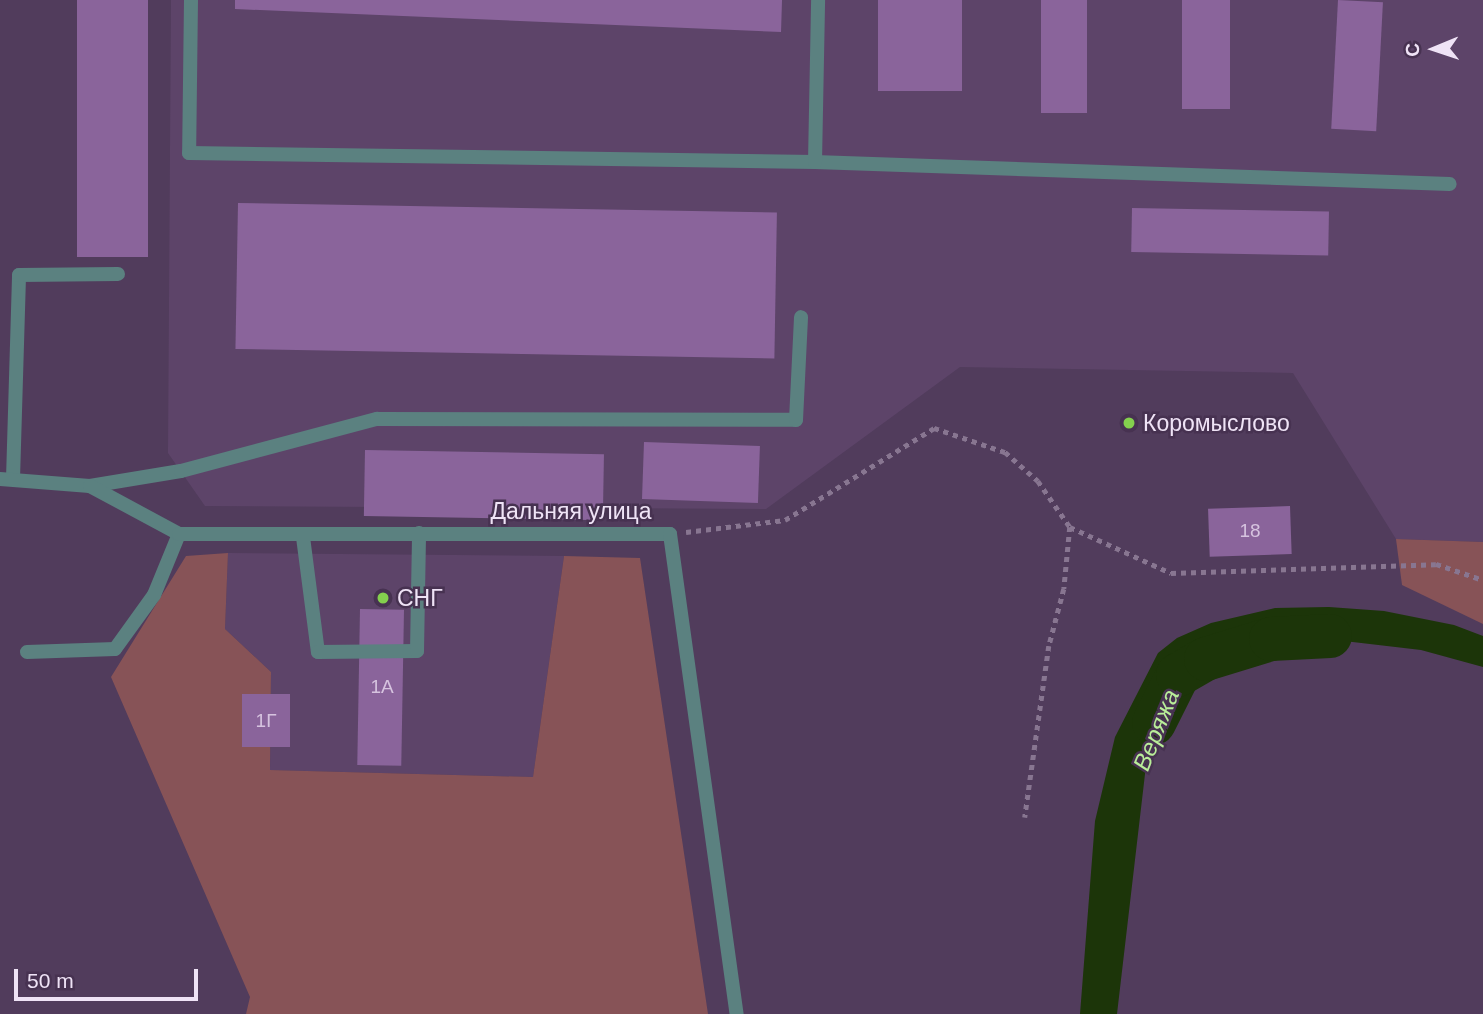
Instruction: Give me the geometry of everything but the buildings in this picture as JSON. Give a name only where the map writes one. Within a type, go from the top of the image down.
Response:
[{"type":"street","points":[[191,0],[189,153],[815,162],[1450,184]]},
{"type":"street","points":[[815,162],[818,0]]},
{"type":"street","points":[[7,479],[19,275],[118,274]]},
{"type":"street","points":[[89,486],[181,471],[377,419],[796,420],[801,317]]},
{"type":"street","name":"Дальняя улица","points":[[7,479],[89,486],[179,534],[303,537],[419,533],[670,534],[737,1014]]},
{"type":"street","points":[[303,537],[318,652],[417,651],[419,533]]},
{"type":"street","points":[[27,652],[115,649],[154,595],[179,534]]},
{"type":"path","points":[[670,534],[785,520],[934,428],[1005,452],[1038,481],[1070,527],[1171,572],[1436,564],[1483,580]]},
{"type":"path","points":[[1025,817],[1049,646],[1064,589],[1070,527]]},
{"type":"shaded area","points":[[171,0],[1483,0],[1483,542],[1396,539],[1293,373],[960,367],[766,509],[205,506],[168,453]]},
{"type":"shaded area","points":[[1396,539],[1483,542],[1483,624],[1402,585]]},
{"type":"shaded area","points":[[228,553],[564,556],[533,777],[270,770],[271,672],[225,629]]},
{"type":"shaded area","points":[[228,553],[225,629],[271,672],[270,770],[533,777],[564,556],[640,558],[708,1014],[246,1014],[250,997],[111,677],[186,556]]},
{"type":"shaded area","points":[[1329,607],[1384,611],[1454,625],[1483,636],[1483,667],[1421,650],[1310,637],[1268,639],[1184,669],[1161,712],[1147,757],[1117,1014],[1080,1014],[1095,821],[1115,737],[1158,653],[1177,638],[1211,623],[1275,608]]},
{"type":"waterway","name":"Веряжа","points":[[1154,723],[1178,675],[1206,659],[1271,639],[1330,636]]},
{"type":"place","name":"Коромыслово","points":[[1129,423]]},
{"type":"place","name":"СНГ","points":[[383,598]]}]
